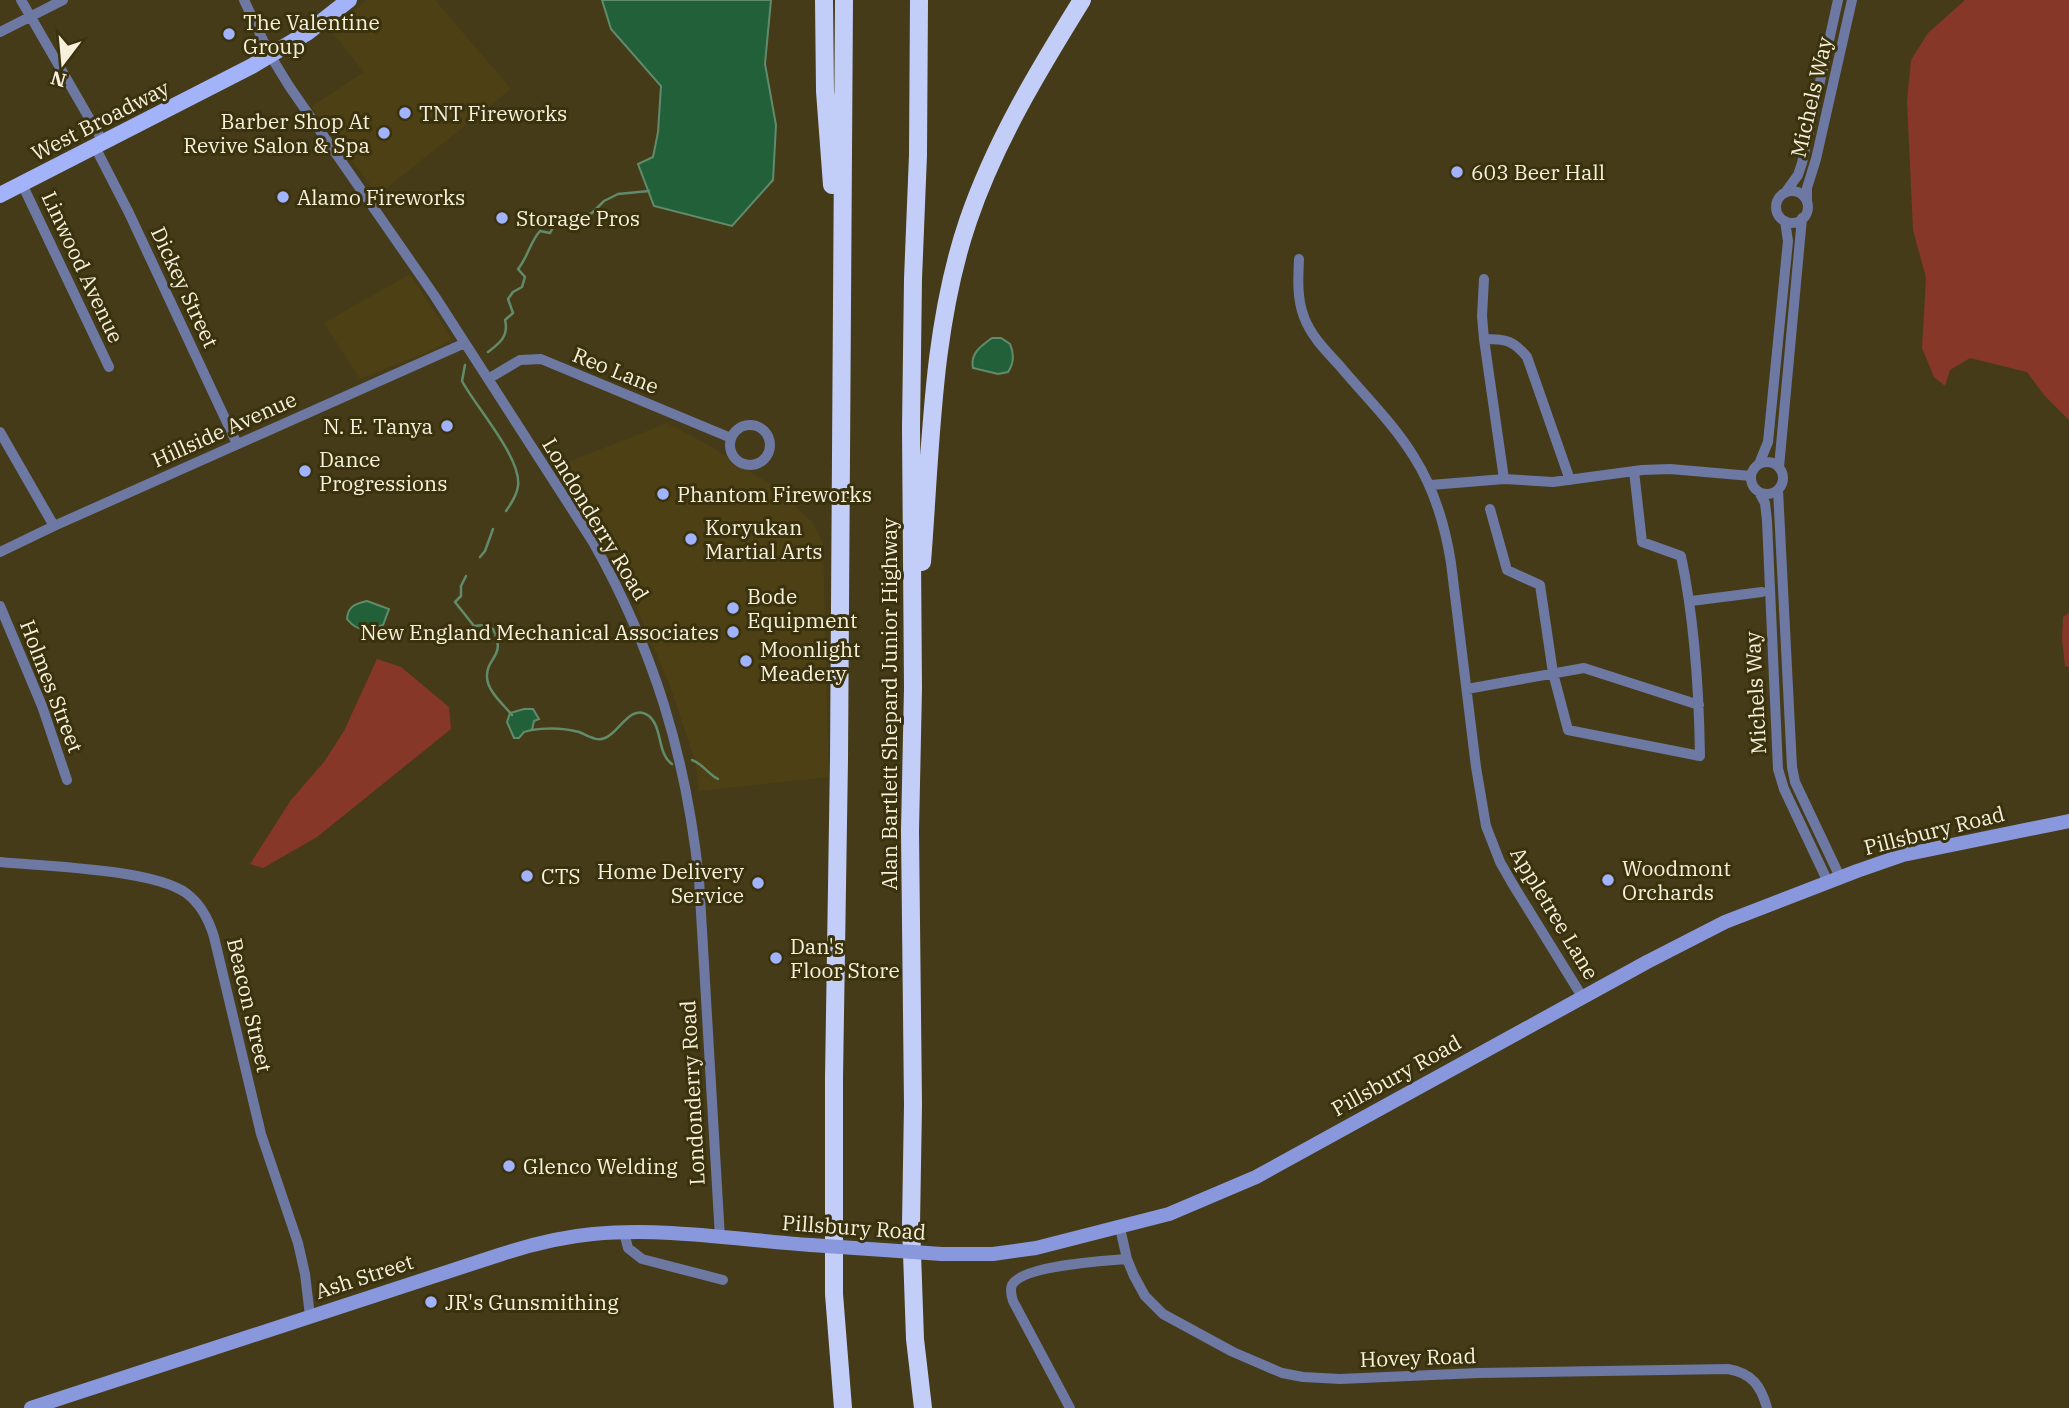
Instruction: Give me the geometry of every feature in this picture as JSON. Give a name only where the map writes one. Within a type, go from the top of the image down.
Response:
[{"type":"highway","points":[[824,0],[825,91],[842,299]]},
{"type":"highway","points":[[843,1408],[834,1294],[834,1105],[844,0]]},
{"type":"highway","name":"Alan Bartlett Shepard Junior Highway","points":[[919,0],[918,155],[912,292],[911,1249],[915,1339],[923,1408]]},
{"type":"highway","points":[[913,688],[936,379],[947,304],[956,266],[968,222],[994,155],[1023,99],[1082,0]]},
{"type":"main road","name":"West Broadway","points":[[0,195],[270,55],[307,33],[349,0]]},
{"type":"street","name":"Dickey Street","points":[[21,0],[99,145],[237,444]]},
{"type":"street","points":[[0,32],[63,0]]},
{"type":"street","name":"Londonderry Road","points":[[244,0],[270,55],[289,86],[387,224],[559,489],[614,579],[644,647],[672,727],[691,809],[699,879],[720,1238]]},
{"type":"street","name":"Michels Way","points":[[1785,192],[1800,170],[1838,0]]},
{"type":"street","name":"Michels Way","points":[[1807,202],[1807,188],[1852,0]]},
{"type":"street","name":"Linwood Avenue","points":[[22,184],[109,367]]},
{"type":"street","points":[[1785,221],[1794,222],[1802,218],[1807,211],[1807,202],[1800,194],[1785,192],[1778,199],[1776,209],[1785,221],[1788,242],[1768,442],[1751,476],[1752,485],[1759,492],[1769,494],[1778,490],[1783,480],[1779,467],[1802,218]]},
{"type":"street","name":"Appletree Lane","points":[[1299,259],[1299,296],[1309,328],[1392,426],[1431,485],[1447,538],[1486,826],[1500,862],[1583,998]]},
{"type":"street","points":[[1484,279],[1484,339],[1504,479]]},
{"type":"street","points":[[1484,339],[1516,343],[1527,357],[1570,480]]},
{"type":"street","name":"Hillside Avenue","points":[[0,552],[465,343]]},
{"type":"street","name":"Reo Lane","points":[[488,379],[520,360],[541,359],[731,438]]},
{"type":"street","points":[[753,425],[769,436],[768,456],[757,464],[744,464],[733,457],[731,438],[740,428],[753,425]]},
{"type":"street","points":[[2,438],[54,526]]},
{"type":"street","points":[[1759,464],[1768,462],[1779,467]]},
{"type":"street","points":[[1431,485],[1504,479],[1540,482],[1570,480],[1670,469],[1751,476]]},
{"type":"street","points":[[1490,509],[1507,570],[1540,585],[1553,673],[1568,730],[1700,756],[1691,601],[1681,556],[1642,542],[1634,471]]},
{"type":"street","name":"Michels Way","points":[[1778,490],[1792,767],[1834,879]]},
{"type":"street","name":"Michels Way","points":[[1759,492],[1765,503],[1767,521],[1778,769],[1788,798],[1834,879]]},
{"type":"street","points":[[1691,601],[1762,592]]},
{"type":"street","name":"Holmes Street","points":[[0,606],[42,705],[67,780]]},
{"type":"street","points":[[1467,689],[1584,668],[1699,705]]},
{"type":"street","name":"Pillsbury Road","points":[[720,1238],[973,1255],[1015,1252],[1169,1213],[1256,1177],[1647,962],[1725,922],[1903,855],[2069,821]]},
{"type":"street","name":"Beacon Street","points":[[0,862],[71,868],[158,881],[186,893],[201,909],[215,937],[261,1134],[298,1243],[310,1316]]},
{"type":"street","name":"Hovey Road","points":[[1120,1227],[1127,1259],[1145,1296],[1163,1314],[1187,1329],[1258,1363],[1303,1377],[1340,1380],[1478,1373],[1728,1369],[1744,1373],[1759,1384],[1767,1408]]},
{"type":"street","points":[[624,1232],[628,1248],[642,1259],[723,1280]]},
{"type":"street","name":"Ash Street","points":[[31,1408],[529,1245],[591,1234],[624,1232],[720,1238]]},
{"type":"street","points":[[1070,1408],[1013,1301],[1012,1286],[1026,1274],[1063,1266],[1127,1259]]},
{"type":"shaded area","points":[[366,0],[435,0],[511,89],[378,195],[311,107],[364,72],[331,31]]},
{"type":"shaded area","points":[[602,0],[771,0],[765,64],[776,125],[773,180],[732,226],[654,206],[638,164],[653,157],[658,132],[661,86],[611,29]]},
{"type":"shaded area","points":[[1965,0],[2069,0],[2069,420],[2044,395],[2027,372],[1970,358],[1950,370],[1945,386],[1934,377],[1922,348],[1926,278],[1913,230],[1907,101],[1911,60],[1928,33]]},
{"type":"shaded area","points":[[410,274],[452,339],[433,350],[360,379],[324,323]]},
{"type":"shaded area","points":[[992,338],[1001,338],[1010,344],[1013,358],[1008,372],[998,374],[973,368],[975,354]]},
{"type":"shaded area","points":[[667,423],[707,444],[779,490],[812,522],[823,543],[829,777],[699,791],[695,761],[669,683],[623,576],[558,466]]},
{"type":"shaded area","points":[[367,601],[389,609],[383,625],[364,629],[355,627],[347,619],[353,606]]},
{"type":"shaded area","points":[[2069,613],[2069,667],[2065,666],[2062,639],[2063,617]]},
{"type":"shaded area","points":[[377,659],[401,667],[449,707],[451,729],[317,837],[263,868],[250,864],[291,800],[324,762],[344,731]]},
{"type":"shaded area","points":[[533,709],[539,719],[534,721],[532,730],[514,738],[507,722],[510,713]]},
{"type":"waterway","points":[[488,352],[505,335],[505,320],[513,313],[508,299],[522,287],[525,277],[518,269],[540,231],[550,233],[556,222],[592,213],[604,201],[618,194],[649,191]]},
{"type":"waterway","points":[[465,365],[462,381],[505,447],[517,474],[516,493],[506,511]]},
{"type":"waterway","points":[[480,557],[493,529]]},
{"type":"waterway","points":[[466,576],[461,586],[461,596],[455,602],[474,626],[485,625],[493,629],[498,646],[489,665],[488,682],[493,693],[512,715]]},
{"type":"waterway","points":[[531,730],[567,730],[602,739],[631,715],[643,713],[653,721],[664,754],[672,764]]},
{"type":"waterway","points":[[692,760],[718,779]]},
{"type":"place","name":"The Valentine Group","points":[[229,34]]},
{"type":"place","name":"TNT Fireworks","points":[[405,113]]},
{"type":"place","name":"Barber Shop At Revive Salon & Spa","points":[[384,133]]},
{"type":"place","name":"603 Beer Hall","points":[[1457,172]]},
{"type":"place","name":"Alamo Fireworks","points":[[283,197]]},
{"type":"place","name":"Storage Pros","points":[[502,218]]},
{"type":"place","name":"N. E. Tanya","points":[[447,426]]},
{"type":"place","name":"Dance Progressions","points":[[305,471]]},
{"type":"place","name":"Phantom Fireworks","points":[[663,494]]},
{"type":"place","name":"Koryukan Martial Arts","points":[[691,539]]},
{"type":"place","name":"Bode Equipment","points":[[733,608]]},
{"type":"place","name":"New England Mechanical Associates","points":[[733,632]]},
{"type":"place","name":"Moonlight Meadery","points":[[746,661]]},
{"type":"place","name":"CTS","points":[[527,876]]},
{"type":"place","name":"Woodmont Orchards","points":[[1608,880]]},
{"type":"place","name":"Home Delivery Service","points":[[758,883]]},
{"type":"place","name":"Dan's Floor Store","points":[[776,958]]},
{"type":"place","name":"Glenco Welding","points":[[509,1166]]},
{"type":"place","name":"JR's Gunsmithing","points":[[431,1302]]}]
